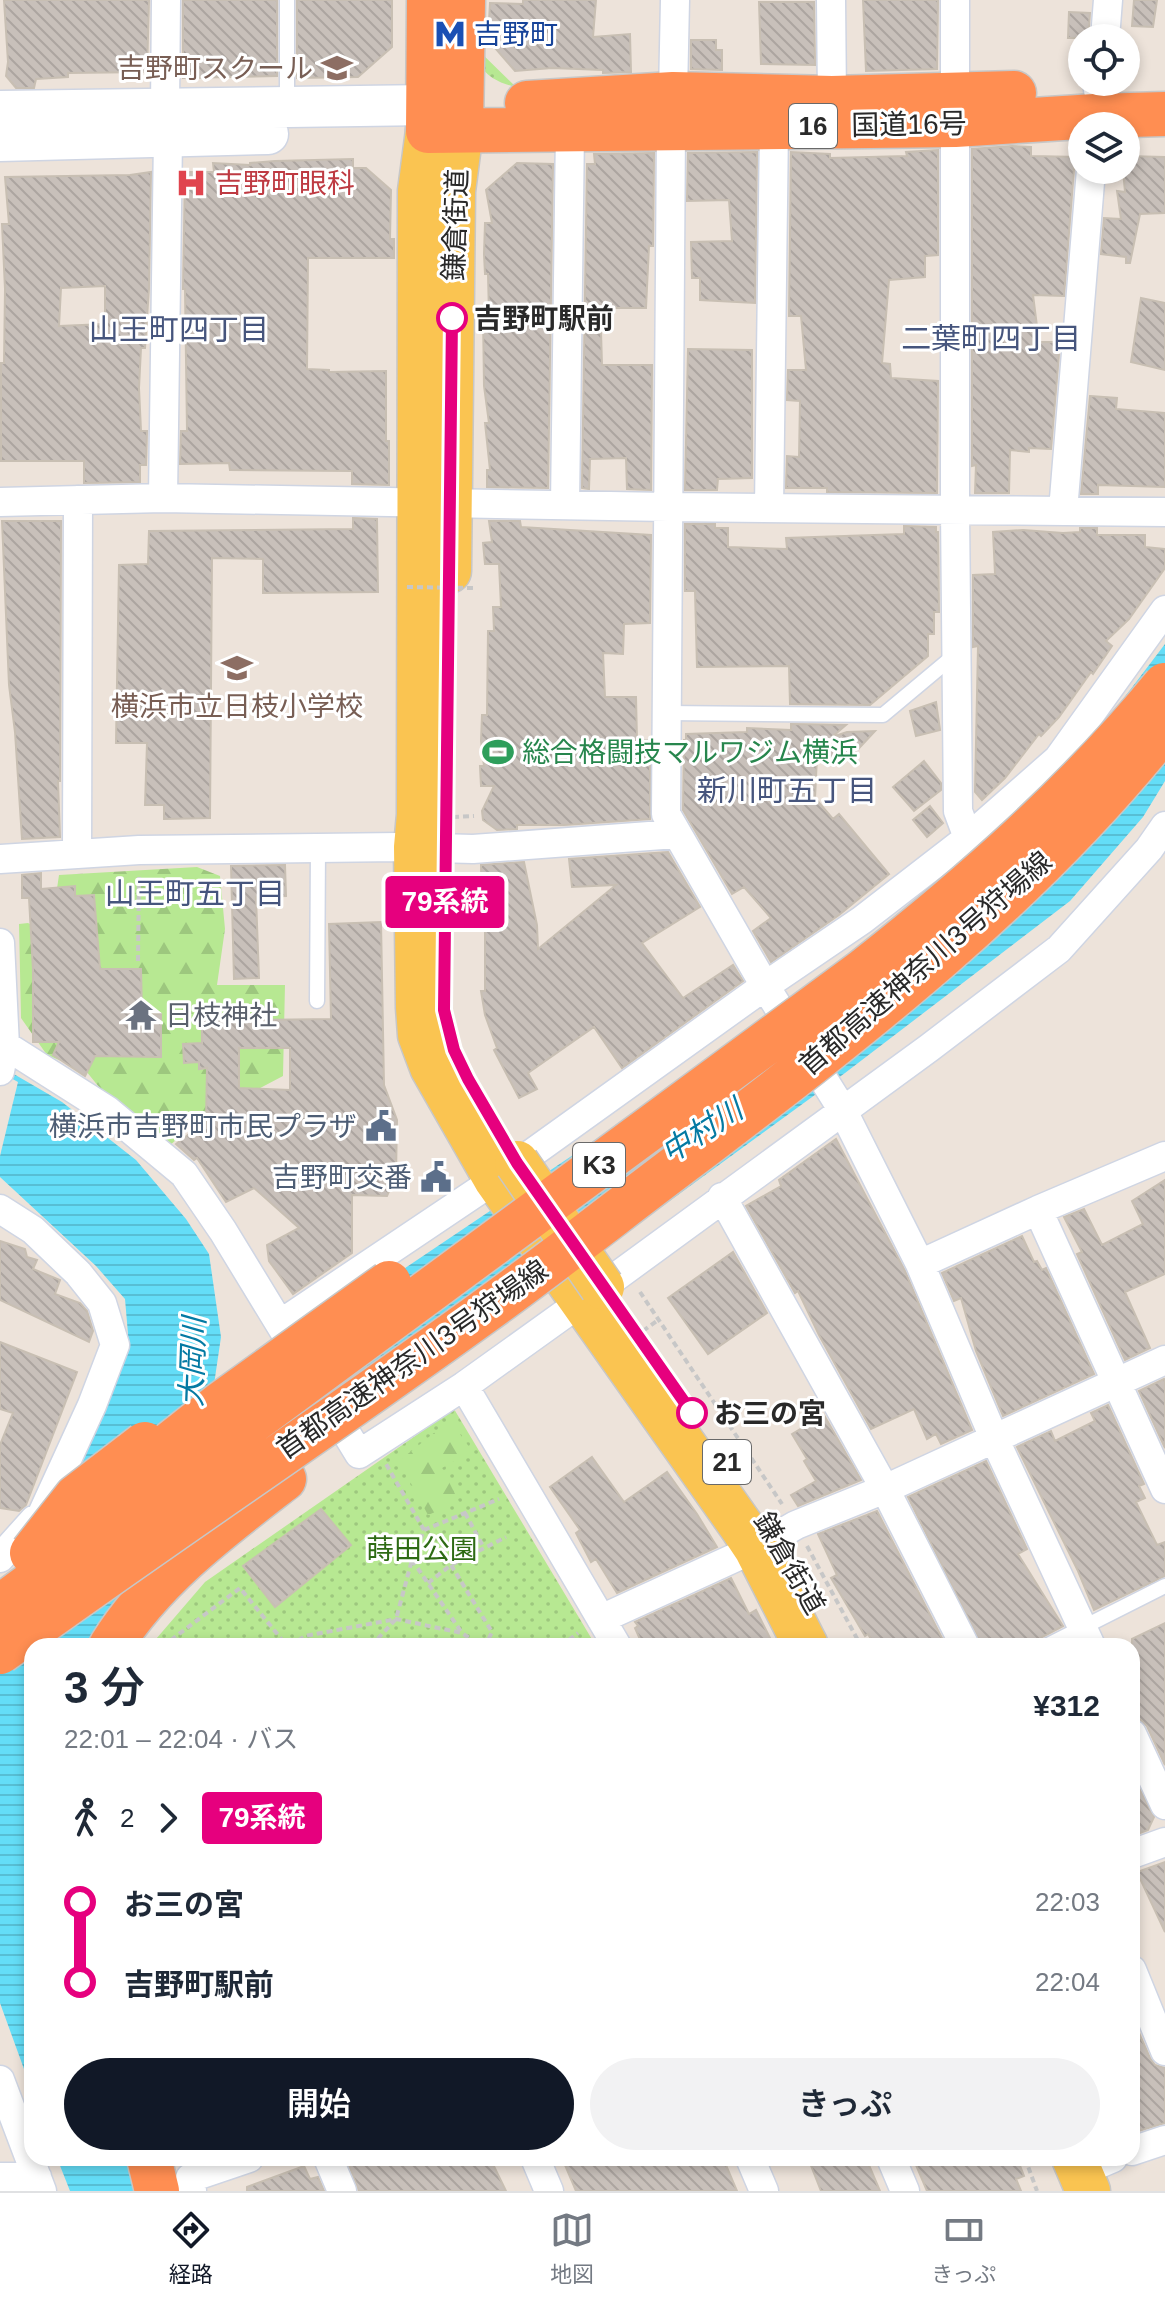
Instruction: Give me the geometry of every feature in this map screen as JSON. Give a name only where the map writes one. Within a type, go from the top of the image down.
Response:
[{"type":"highway","points":[[429,0],[445,117]]},
{"type":"highway","points":[[445,117],[463,0]]},
{"type":"highway","name":"国道16号","points":[[445,117],[531,103],[672,111],[774,127],[955,110],[1097,103],[1165,90]]},
{"type":"highway","name":"国道16号","points":[[445,117],[570,130],[672,111],[832,98],[955,110]]},
{"type":"highway","name":"国道16号","points":[[1097,103],[1165,114]]},
{"type":"highway","name":"首都高速神奈川3号狩場線","points":[[0,1607],[862,972],[999,860],[1067,795],[1165,685]]},
{"type":"highway","name":"首都高速神奈川3号狩場線","points":[[0,1652],[169,1530],[485,1311],[761,1103],[892,998],[982,920],[1058,848],[1165,727]]},
{"type":"highway","points":[[11,1564],[222,1403],[437,1251],[862,972]]},
{"type":"highway","points":[[117,1638],[161,1584],[221,1528],[549,1281],[761,1103]]},
{"type":"highway","points":[[158,2166],[180,2187]]},
{"type":"main road","name":"鎌倉街道","points":[[445,117],[453,191],[435,504],[431,849],[444,1010],[454,1050],[506,1171],[603,1286],[777,1536],[833,1638]]},
{"type":"main road","name":"鎌倉街道","points":[[777,1536],[804,1638]]},
{"type":"street","points":[[163,498],[166,0]]},
{"type":"street","points":[[675,0],[666,814],[765,986],[842,1109],[920,1264],[994,1438],[1087,1637]]},
{"type":"street","points":[[831,0],[832,98]]},
{"type":"street","points":[[955,0],[958,811],[968,838]]},
{"type":"street","points":[[1106,24],[1108,0]]},
{"type":"street","points":[[0,141],[287,107],[445,117]]},
{"type":"street","points":[[0,111],[166,123],[445,117]]},
{"type":"street","points":[[769,508],[774,127]]},
{"type":"street","points":[[565,505],[570,130]]},
{"type":"street","points":[[1063,511],[1090,184]]},
{"type":"street","points":[[0,502],[163,498],[1165,512]]},
{"type":"street","points":[[77,854],[78,500]]},
{"type":"street","points":[[280,1324],[506,1171],[862,920],[968,838],[1058,759],[1165,610]]},
{"type":"street","points":[[0,943],[2,1053],[107,1110],[184,1174],[280,1324],[367,1449],[464,1386],[603,1286],[1059,949],[1149,849],[1165,826]]},
{"type":"street","points":[[0,859],[139,850],[431,849],[676,834]]},
{"type":"street","points":[[920,1264],[1165,1156]]},
{"type":"street","points":[[722,1197],[885,1489],[961,1638]]},
{"type":"street","points":[[0,1209],[33,1230],[78,1273],[102,1303],[115,1345],[92,1405],[22,1556],[0,1614]]},
{"type":"street","points":[[1038,1210],[1165,1489]]},
{"type":"street","points":[[601,1619],[1165,1360]]},
{"type":"street","points":[[464,1386],[612,1638]]},
{"type":"street","points":[[11,1564],[47,1503]]},
{"type":"street","points":[[1140,1751],[1165,1805]]},
{"type":"street","points":[[1140,1851],[1165,1842]]},
{"type":"street","points":[[1140,1990],[1165,2051]]},
{"type":"street","points":[[0,2080],[24,2142]]},
{"type":"street","points":[[1140,2148],[1165,2140]]},
{"type":"street","points":[[180,2187],[230,2166]]},
{"type":"street","points":[[331,2166],[342,2191]]},
{"type":"street","points":[[538,2166],[549,2191]]},
{"type":"street","points":[[753,2166],[764,2191]]},
{"type":"street","points":[[894,2166],[905,2191]]},
{"type":"street","points":[[0,2177],[40,2184]]},
{"type":"lane","points":[[287,0],[287,107]]},
{"type":"lane","points":[[667,713],[883,715],[956,653]]},
{"type":"lane","points":[[317,1001],[318,848]]},
{"type":"lane","points":[[1087,1637],[1165,1586]]},
{"type":"path","points":[[407,587],[473,588]]},
{"type":"path","points":[[138,961],[139,850]]},
{"type":"path","points":[[603,1286],[777,1536],[855,1638]]},
{"type":"path","points":[[367,1449],[424,1530]]},
{"type":"path","points":[[378,1638],[396,1619],[412,1560],[424,1530],[524,1488]]},
{"type":"path","points":[[465,1513],[484,1548]]},
{"type":"path","points":[[428,1583],[451,1565],[506,1537]]},
{"type":"path","points":[[412,1560],[462,1633]]},
{"type":"path","points":[[451,1565],[492,1632],[488,1638]]},
{"type":"path","points":[[174,1638],[240,1588],[282,1638]]},
{"type":"path","points":[[302,1638],[396,1619],[462,1633],[470,1638]]},
{"type":"path","points":[[1028,2166],[1037,2191]]},
{"type":"green space","points":[[474,46],[516,87],[487,74]]},
{"type":"green space","name":"日枝神社","points":[[197,867],[220,876],[225,929],[217,985],[285,985],[283,1076],[197,1121],[167,1148],[103,1092],[86,1071],[47,1055],[21,1018],[19,924],[28,923],[50,936],[59,875]]},
{"type":"green space","name":"蒔田公園","points":[[454,1409],[591,1638],[157,1638],[205,1582]]},
{"type":"green space","points":[[450,1420],[472,1451],[442,1468],[459,1502],[428,1515],[399,1461]]},
{"type":"water","points":[[1165,644],[1165,781],[1143,817],[1070,901],[845,1073],[425,1379],[223,1517],[110,1638],[24,1638],[24,2069],[0,2003],[0,1658],[20,1590],[93,1436],[128,1334],[125,1299],[96,1266],[0,1177],[0,1066],[62,1102],[136,1160],[186,1219],[209,1254],[221,1337],[212,1398],[848,970],[1083,752]]},
{"type":"water","points":[[60,2166],[139,2166],[147,2191],[70,2191]]},
{"type":"pier","points":[[0,1072],[18,1082],[0,1156]]},
{"type":"building","points":[[4,0],[149,0],[147,72],[68,73],[68,77],[36,79],[34,88],[16,88],[6,76]]},
{"type":"building","points":[[183,0],[277,0],[277,76],[183,78]]},
{"type":"building","points":[[297,0],[392,0],[392,47],[358,77],[297,78]]},
{"type":"building","points":[[523,0],[596,0],[593,37],[630,34],[631,72],[603,73],[603,70],[552,68],[515,71],[488,40],[490,3],[523,4]]},
{"type":"building","points":[[863,0],[938,0],[937,69],[866,71]]},
{"type":"building","points":[[1134,0],[1157,0],[1153,27],[1132,24]]},
{"type":"building","points":[[759,2],[814,2],[815,65],[761,64]]},
{"type":"building","points":[[1069,12],[1090,13],[1089,24],[1069,24]]},
{"type":"building","points":[[691,40],[716,40],[716,50],[722,50],[722,70],[691,69]]},
{"type":"building","points":[[1031,147],[1031,156],[1068,157],[1068,184],[1073,184],[1064,296],[1033,295],[1039,342],[1060,342],[1051,449],[1029,448],[1029,452],[1010,450],[1009,493],[975,493],[976,465],[972,466],[972,149]]},
{"type":"building","points":[[938,150],[938,255],[925,256],[925,277],[889,280],[882,363],[890,364],[891,378],[938,381],[937,493],[827,492],[827,488],[786,488],[787,456],[799,457],[800,401],[787,400],[788,370],[806,370],[801,316],[789,316],[791,152],[830,154],[830,158],[907,156],[906,152]]},
{"type":"building","points":[[757,152],[755,303],[700,300],[700,278],[692,278],[691,242],[732,241],[729,200],[687,201],[688,153]]},
{"type":"building","points":[[654,153],[653,246],[649,246],[646,308],[604,308],[601,331],[602,365],[652,365],[651,490],[627,489],[626,458],[590,459],[589,489],[582,488],[587,164],[595,164],[594,154]]},
{"type":"building","points":[[1140,156],[1165,157],[1165,213],[1140,214],[1130,263],[1126,263],[1126,257],[1101,254],[1104,218],[1121,219],[1117,191],[1125,192],[1124,184],[1140,184]]},
{"type":"building","points":[[353,159],[353,168],[366,168],[391,190],[390,239],[394,239],[394,258],[308,258],[307,369],[329,372],[386,371],[389,485],[352,484],[352,471],[230,470],[229,463],[180,464],[181,431],[187,431],[183,289],[185,172],[214,172],[213,163],[250,165],[275,161]]},
{"type":"building","points":[[517,163],[553,164],[548,488],[487,487],[487,470],[490,470],[485,423],[489,423],[484,386],[483,315],[489,315],[484,254],[485,223],[492,223],[486,190]]},
{"type":"building","points":[[151,172],[149,288],[139,388],[141,431],[147,431],[146,465],[140,465],[140,482],[84,483],[84,461],[1,461],[5,289],[2,224],[9,224],[5,177]],"holes":[[[105,286],[105,324],[59,326],[61,288]]]},
{"type":"building","points":[[1141,298],[1165,303],[1165,370],[1131,362]]},
{"type":"building","points":[[688,349],[752,350],[752,478],[718,479],[717,490],[685,490]]},
{"type":"building","points":[[1090,396],[1117,398],[1116,409],[1165,413],[1165,487],[1098,485],[1098,494],[1081,494]]},
{"type":"building","points":[[353,518],[377,519],[378,592],[263,593],[263,559],[212,558],[210,818],[164,819],[164,805],[145,805],[147,743],[116,743],[119,565],[148,564],[149,531],[353,529]]},
{"type":"building","points":[[2,521],[61,521],[60,837],[22,839],[9,685]]},
{"type":"building","points":[[489,521],[520,521],[521,527],[651,535],[650,623],[624,624],[623,654],[603,653],[605,697],[636,697],[637,740],[650,740],[650,819],[517,825],[517,829],[497,830],[483,820],[482,811],[494,786],[481,786],[480,766],[484,766],[481,741],[482,715],[487,715],[488,631],[494,631],[493,607],[501,607],[499,564],[485,564],[483,543],[492,542]]},
{"type":"building","points":[[685,524],[715,524],[715,528],[728,528],[728,547],[787,549],[786,538],[904,534],[904,526],[936,527],[939,612],[934,612],[934,634],[928,634],[928,656],[870,705],[790,704],[789,666],[697,667],[695,591],[685,591]]},
{"type":"building","points":[[1080,528],[1097,528],[1097,535],[1145,535],[1145,547],[1165,549],[1165,568],[1129,619],[1106,641],[1112,646],[1093,674],[1091,672],[1059,717],[1041,736],[1039,734],[1005,778],[982,800],[975,792],[978,646],[973,647],[973,575],[995,574],[993,532],[1023,530],[1063,533],[1080,532]]},
{"type":"building","points":[[936,702],[940,730],[916,736],[910,711]]},
{"type":"building","points":[[791,724],[846,725],[832,737],[847,732],[875,731],[849,759],[817,757],[815,798],[833,819],[839,814],[889,874],[839,915],[771,962],[753,931],[771,918],[744,887],[732,894],[683,810],[684,740],[686,734],[747,732],[747,728],[791,730]]},
{"type":"building","points":[[924,761],[941,783],[941,790],[914,811],[893,787]]},
{"type":"building","points":[[930,806],[943,823],[927,837],[913,820]]},
{"type":"building","points":[[668,852],[700,907],[642,943],[683,998],[733,965],[743,981],[622,1068],[594,1027],[528,1073],[537,1089],[519,1098],[494,1050],[497,1048],[485,1015],[481,991],[485,991],[485,921],[482,921],[481,865],[524,862],[537,925],[538,949],[616,885],[572,887],[569,859]]},
{"type":"building","points":[[285,865],[286,896],[256,897],[259,978],[234,979],[231,866]]},
{"type":"building","points":[[41,873],[41,889],[75,886],[75,896],[94,895],[100,969],[141,969],[142,1013],[161,1014],[161,1057],[95,1056],[85,1076],[53,1055],[59,1042],[33,1042],[29,898],[22,898],[22,875]]},
{"type":"building","points":[[381,922],[384,1085],[397,1120],[396,1175],[387,1196],[352,1195],[352,1253],[293,1294],[269,1261],[267,1245],[299,1228],[254,1188],[226,1202],[197,1158],[194,1160],[176,1144],[206,1121],[207,1068],[199,1069],[199,1062],[184,1063],[183,1044],[202,1043],[202,1014],[255,1015],[255,1020],[331,1019],[329,924]],"holes":[[[239,1048],[290,1048],[290,1090],[239,1088]]]},
{"type":"building","points":[[836,1139],[905,1271],[972,1430],[941,1444],[936,1434],[927,1439],[914,1409],[871,1429],[798,1291],[795,1293],[746,1206],[781,1186],[779,1180]]},
{"type":"building","points":[[1165,1180],[1165,1274],[1125,1292],[1150,1348],[1125,1360],[1077,1254],[1082,1252],[1064,1217],[1084,1209],[1102,1245],[1143,1224],[1132,1201]]},
{"type":"building","points":[[1022,1236],[1034,1262],[1037,1261],[1042,1270],[1046,1268],[1094,1374],[1003,1416],[976,1351],[961,1298],[954,1301],[942,1273]]},
{"type":"building","points":[[0,1241],[25,1249],[27,1257],[37,1260],[33,1269],[60,1280],[55,1294],[80,1303],[87,1311],[93,1331],[89,1342],[0,1300]]},
{"type":"building","points":[[733,1252],[767,1313],[708,1354],[668,1298]]},
{"type":"building","points":[[0,1342],[77,1372],[26,1505],[19,1511],[0,1508],[0,1445],[13,1413],[0,1409]]},
{"type":"building","points":[[1165,1380],[1165,1448],[1139,1391]]},
{"type":"building","points":[[1108,1405],[1144,1484],[1139,1486],[1145,1498],[1136,1502],[1157,1545],[1165,1542],[1165,1576],[1094,1610],[1017,1447],[1051,1431],[1055,1441],[1095,1421],[1091,1413]]},
{"type":"building","points":[[824,1415],[861,1480],[798,1506],[791,1495],[816,1481],[792,1434]]},
{"type":"building","points":[[592,1457],[624,1502],[667,1472],[717,1547],[617,1593],[596,1559],[591,1562],[576,1533],[580,1530],[550,1487]]},
{"type":"building","points":[[986,1461],[1027,1549],[1018,1554],[1063,1626],[1041,1638],[978,1638],[908,1497]]},
{"type":"building","points":[[321,1509],[351,1545],[275,1607],[243,1566]]},
{"type":"building","points":[[877,1511],[942,1638],[865,1636],[831,1578],[837,1575],[818,1534]]},
{"type":"building","points":[[731,1578],[749,1614],[756,1610],[770,1638],[639,1638],[635,1622]]},
{"type":"building","points":[[1165,1623],[1165,1765],[1147,1726],[1140,1720],[1140,1638],[1134,1638]]},
{"type":"building","points":[[1140,1790],[1154,1817],[1148,1830],[1140,1833]]},
{"type":"building","points":[[1165,1862],[1165,1932],[1140,1878],[1140,1871]]},
{"type":"building","points":[[1140,2035],[1155,2065],[1165,2068],[1165,2123],[1140,2131]]},
{"type":"building","points":[[304,2166],[310,2179],[318,2177],[324,2191],[247,2191],[247,2187]]},
{"type":"building","points":[[349,2166],[494,2166],[506,2191],[359,2191]]},
{"type":"building","points":[[565,2166],[726,2166],[737,2191],[576,2191]]},
{"type":"building","points":[[811,2166],[869,2166],[880,2191],[821,2191]]},
{"type":"building","points":[[916,2166],[1020,2166],[1024,2176],[1016,2179],[1021,2191],[927,2191]]},
{"type":"bus line","name":"79系統","points":[[452,318],[444,1010],[454,1050],[517,1163],[692,1413]]},
{"type":"place","name":"吉野町","points":[[450,34]]},
{"type":"place","name":"吉野町スクール","points":[[337,68]]},
{"type":"place","name":"吉野町眼科","points":[[191,183]]},
{"type":"place","name":"吉野町駅前","points":[[452,318]]},
{"type":"place","name":"横浜市立日枝小学校","points":[[237,668]]},
{"type":"place","name":"総合格闘技マルワジム横浜","points":[[498,752]]},
{"type":"place","name":"日枝神社","points":[[141,1015]]},
{"type":"place","name":"横浜市吉野町市民プラザ","points":[[381,1126]]},
{"type":"place","name":"吉野町交番","points":[[436,1177]]},
{"type":"place","name":"お三の宮","points":[[692,1413]]},
{"type":"district","name":"山王町四丁目","points":[[179,330]]},
{"type":"district","name":"二葉町四丁目","points":[[991,339]]},
{"type":"district","name":"新川町五丁目","points":[[787,791]]},
{"type":"district","name":"山王町五丁目","points":[[195,894]]},
{"type":"water label","name":"中村川","points":[[702,1131]]},
{"type":"water label","name":"大岡川","points":[[193,1362]]}]
